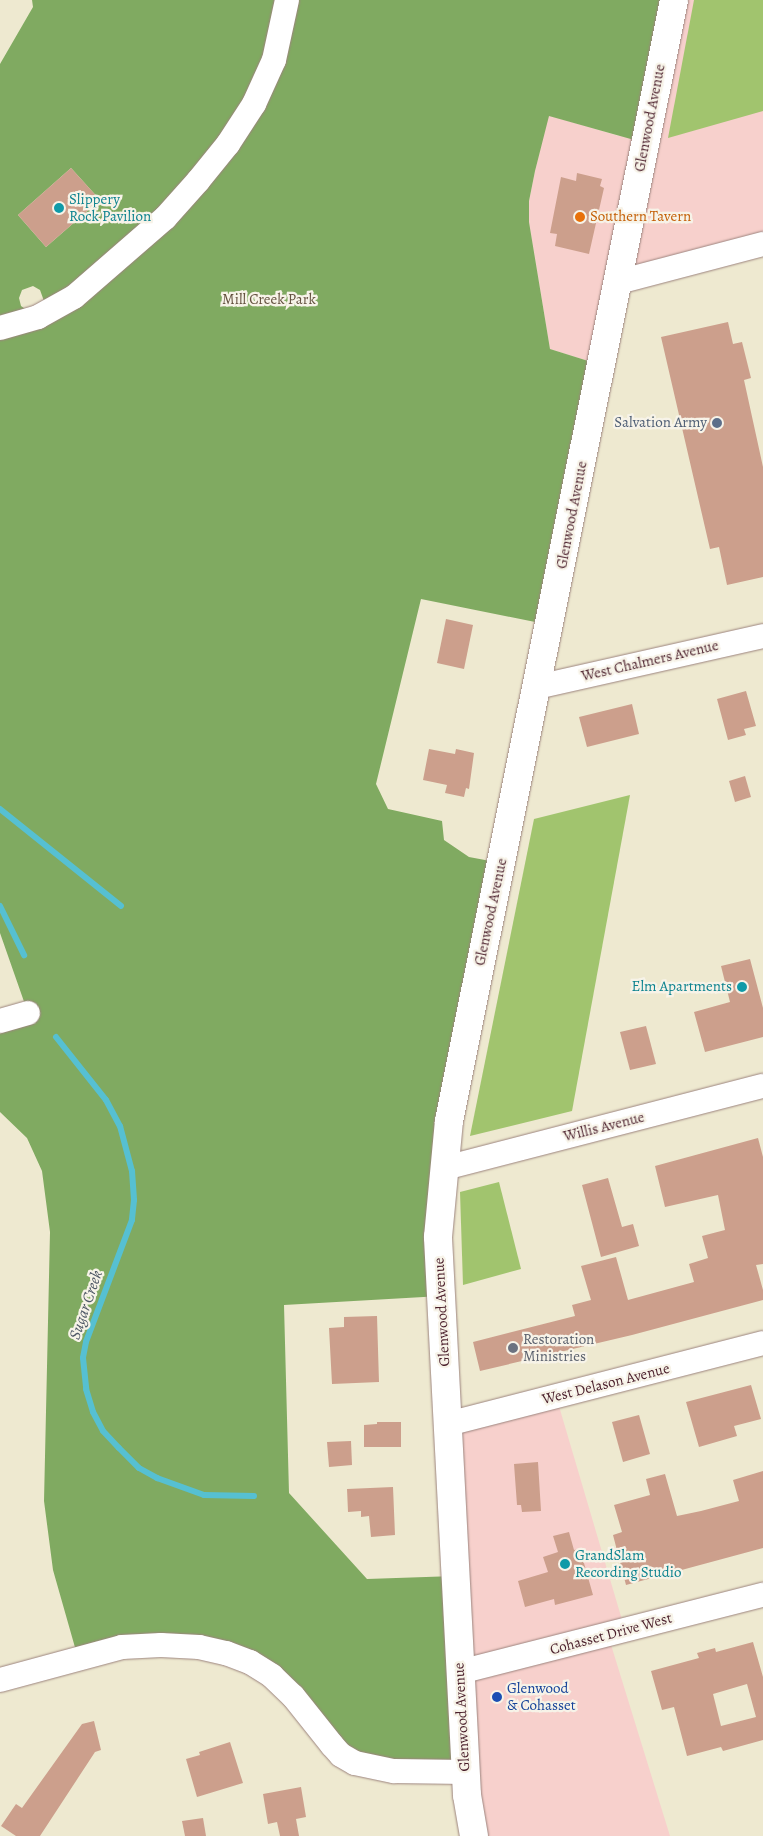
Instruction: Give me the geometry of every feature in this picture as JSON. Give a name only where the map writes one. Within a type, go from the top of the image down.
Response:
[{"type":"main road","name":"Glenwood Avenue","points":[[474,1836],[467,1804],[465,1772],[438,1237],[444,1168],[451,1112],[674,0]]},
{"type":"street","points":[[0,328],[38,316],[74,297],[165,218],[198,181],[228,144],[254,104],[274,60],[288,0]]},
{"type":"street","points":[[618,282],[763,244]]},
{"type":"street","name":"West Chalmers Avenue","points":[[537,687],[763,636]]},
{"type":"street","points":[[0,1021],[28,1013]]},
{"type":"street","name":"Willis Avenue","points":[[444,1168],[763,1086]]},
{"type":"street","name":"West Delason Avenue","points":[[448,1424],[763,1343]]},
{"type":"street","name":"Cohasset Drive West","points":[[460,1672],[763,1595]]},
{"type":"street","points":[[0,1680],[122,1647],[161,1645],[198,1647],[226,1653],[250,1662],[272,1676],[293,1696],[341,1755],[355,1763],[394,1771],[465,1772]]},
{"type":"shaded area","points":[[674,0],[763,0],[763,244],[618,282],[601,365],[550,349],[529,222],[529,201],[535,171],[548,115],[619,136]]},
{"type":"shaded area","points":[[556,1396],[625,1630],[608,1635],[670,1836],[474,1836],[448,1424]]},
{"type":"green space","name":"Mill Creek Park","points":[[32,0],[674,0],[645,143],[549,116],[529,201],[529,222],[550,349],[601,365],[550,625],[421,599],[376,784],[388,809],[442,821],[444,840],[469,857],[501,863],[449,1121],[441,1296],[284,1305],[289,1493],[367,1579],[455,1576],[465,1772],[374,1768],[312,1723],[226,1653],[78,1658],[53,1570],[44,1501],[50,1232],[42,1171],[27,1138],[0,1112],[0,1021],[28,1013],[0,933],[0,64],[33,7]],"holes":[[[71,168],[100,200],[46,247],[18,215]],[[33,286],[40,290],[44,301],[28,311],[21,306],[19,298],[22,290]]]},
{"type":"green space","points":[[694,0],[763,0],[763,111],[668,138]]},
{"type":"green space","points":[[630,795],[572,1111],[470,1136],[534,819]]},
{"type":"green space","points":[[499,1182],[521,1269],[463,1285],[460,1192]]},
{"type":"building","name":"Slippery Rock Pavilion","points":[[71,168],[100,200],[46,247],[18,215]]},
{"type":"building","name":"Southern Tavern","points":[[577,173],[602,179],[600,186],[604,188],[589,254],[555,246],[557,234],[550,233],[561,177],[576,181]]},
{"type":"building","name":"Salvation Army","points":[[728,322],[733,344],[742,342],[751,378],[744,380],[763,467],[763,577],[727,585],[719,547],[710,549],[661,337]]},
{"type":"building","points":[[446,619],[473,625],[464,669],[437,663]]},
{"type":"building","points":[[746,691],[756,726],[744,729],[746,735],[728,740],[717,699]]},
{"type":"building","points":[[632,704],[639,734],[587,747],[579,717]]},
{"type":"building","points":[[429,749],[455,754],[456,749],[474,753],[469,789],[466,788],[464,797],[445,793],[447,785],[423,780]]},
{"type":"building","points":[[745,776],[751,797],[735,802],[729,781]]},
{"type":"building","points":[[750,959],[763,1008],[763,1037],[705,1052],[694,1012],[730,1002],[721,966]]},
{"type":"building","points":[[646,1026],[656,1064],[630,1070],[620,1032]]},
{"type":"building","points":[[758,1138],[763,1157],[763,1264],[756,1265],[763,1290],[763,1300],[632,1335],[480,1371],[473,1342],[575,1316],[572,1305],[591,1300],[581,1266],[616,1257],[628,1300],[694,1282],[689,1264],[708,1258],[702,1236],[725,1230],[718,1195],[665,1207],[655,1166]]},
{"type":"building","points":[[608,1178],[622,1227],[633,1224],[639,1246],[601,1257],[582,1185]]},
{"type":"building","points":[[377,1316],[379,1382],[332,1384],[329,1328],[344,1327],[344,1317]]},
{"type":"building","points":[[751,1385],[761,1419],[734,1426],[737,1436],[699,1447],[686,1402]]},
{"type":"building","points":[[639,1415],[650,1454],[623,1462],[612,1422]]},
{"type":"building","points":[[377,1422],[401,1422],[401,1447],[364,1447],[364,1425],[377,1424]]},
{"type":"building","points":[[351,1441],[352,1465],[329,1467],[327,1442]]},
{"type":"building","points":[[538,1462],[541,1511],[522,1512],[521,1505],[517,1505],[514,1464]]},
{"type":"building","points":[[763,1471],[763,1548],[626,1585],[613,1535],[622,1532],[614,1505],[650,1495],[646,1479],[665,1474],[677,1516],[701,1511],[739,1501],[733,1480]]},
{"type":"building","points":[[393,1487],[395,1535],[371,1537],[369,1516],[361,1517],[361,1511],[348,1512],[347,1489]]},
{"type":"building","name":"GrandSlam Recording Studio","points":[[569,1532],[574,1550],[580,1549],[593,1595],[555,1605],[554,1599],[525,1607],[518,1581],[548,1572],[543,1557],[558,1552],[553,1536]]},
{"type":"building","points":[[753,1642],[763,1677],[763,1740],[723,1751],[721,1747],[687,1756],[674,1707],[662,1710],[651,1671],[699,1658],[697,1653],[715,1648],[716,1652]],"holes":[[[747,1684],[756,1717],[721,1726],[713,1694]]]},
{"type":"building","points":[[94,1721],[101,1750],[95,1752],[40,1836],[16,1836],[1,1826],[16,1804],[22,1808],[82,1724]]},
{"type":"building","points":[[230,1742],[243,1783],[197,1797],[186,1759],[200,1755],[199,1752]]},
{"type":"building","points":[[301,1787],[306,1817],[296,1819],[299,1836],[280,1836],[277,1822],[268,1824],[263,1794]]},
{"type":"building","points":[[203,1818],[206,1836],[185,1836],[182,1821]]},
{"type":"waterway","points":[[0,809],[121,906]]},
{"type":"waterway","name":"Sugar Creek","points":[[0,906],[24,955]]},
{"type":"waterway","name":"Sugar Creek","points":[[56,1037],[106,1100],[120,1126],[132,1171],[134,1200],[132,1220],[86,1342],[83,1358],[86,1389],[93,1412],[103,1431],[119,1448],[139,1468],[157,1478],[204,1495],[254,1496]]},
{"type":"place","name":"Slippery Rock Pavilion","points":[[59,208]]},
{"type":"place","name":"Southern Tavern","points":[[580,217]]},
{"type":"place","name":"Salvation Army","points":[[717,423]]},
{"type":"place","name":"Elm Apartments","points":[[742,987]]},
{"type":"place","name":"Restoration Ministries","points":[[513,1348]]},
{"type":"place","name":"GrandSlam Recording Studio","points":[[565,1564]]},
{"type":"place","name":"Glenwood & Cohasset","points":[[497,1697]]}]
